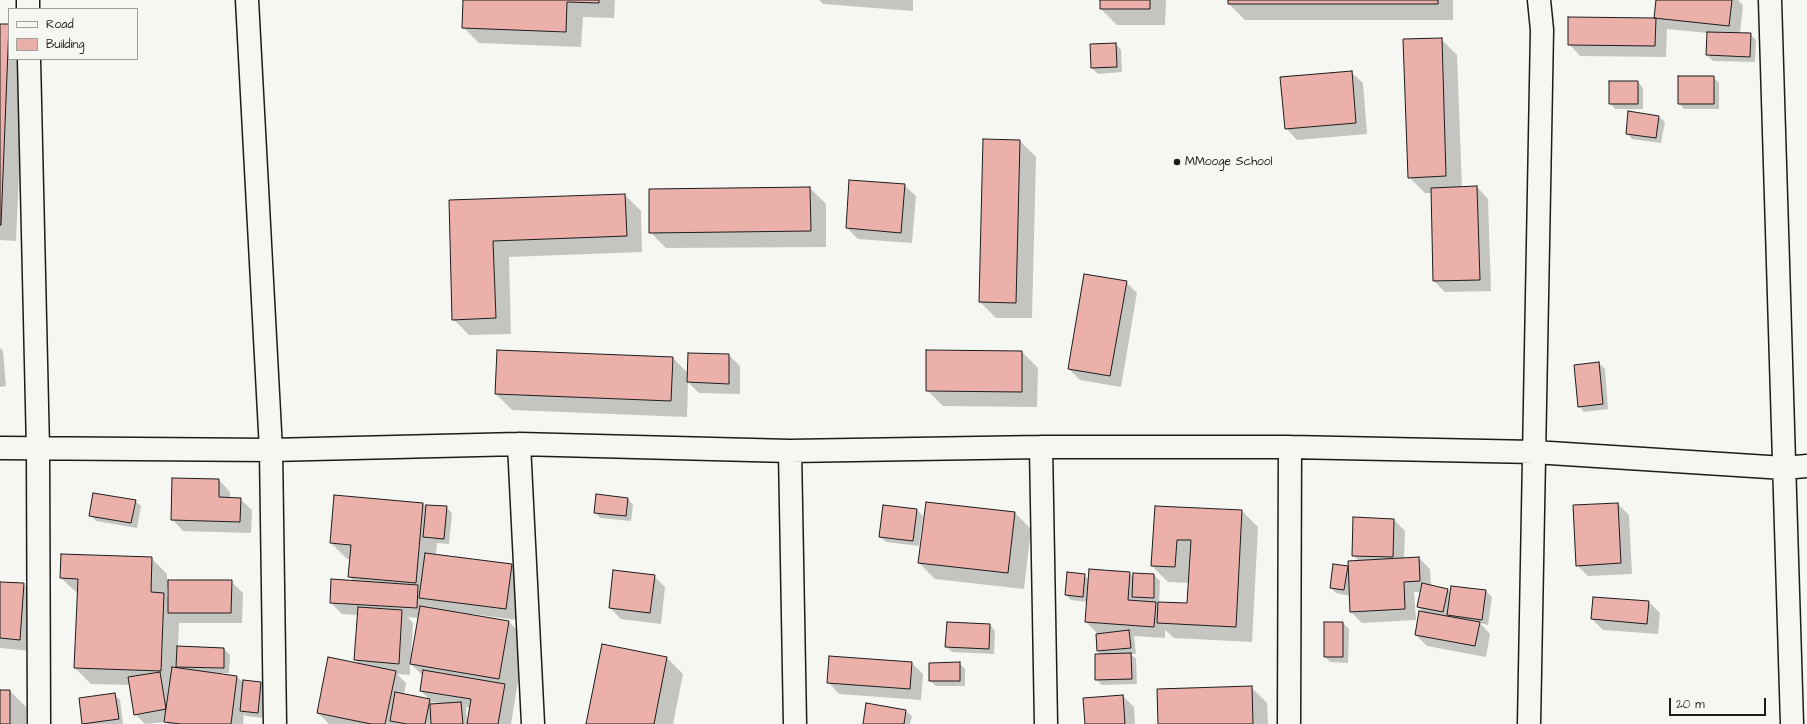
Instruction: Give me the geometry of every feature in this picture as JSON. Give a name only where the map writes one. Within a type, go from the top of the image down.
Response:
[{"type":"street","points":[[247,0],[271,450],[275,724]]},
{"type":"street","points":[[1529,724],[1542,30],[1539,0]]},
{"type":"street","points":[[1770,0],[1792,724]]},
{"type":"street","points":[[29,60],[38,449],[39,724]]},
{"type":"street","points":[[519,444],[533,724]]},
{"type":"street","points":[[0,448],[271,450],[519,444],[790,451],[1041,447],[1290,448],[1534,452],[1784,468],[1807,466]]},
{"type":"street","points":[[1041,447],[1046,724]]},
{"type":"street","points":[[1289,724],[1290,448]]},
{"type":"street","points":[[790,451],[795,724]]},
{"type":"building","points":[[463,0],[599,0],[599,3],[567,2],[566,32],[462,28]]},
{"type":"building","points":[[1100,0],[1150,0],[1150,9],[1100,9]]},
{"type":"building","points":[[1228,0],[1438,0],[1438,4],[1228,4]]},
{"type":"building","points":[[1656,0],[1732,0],[1729,26],[1654,18]]},
{"type":"building","points":[[1568,17],[1656,18],[1655,46],[1568,45]]},
{"type":"building","points":[[0,24],[8,24],[1,225]]},
{"type":"building","points":[[1707,32],[1751,33],[1750,57],[1706,55]]},
{"type":"building","points":[[1442,38],[1446,176],[1408,178],[1403,39]]},
{"type":"building","points":[[1116,43],[1117,67],[1091,68],[1090,44]]},
{"type":"building","points":[[1352,71],[1356,123],[1285,129],[1280,77]]},
{"type":"building","points":[[1678,76],[1714,76],[1714,104],[1678,104]]},
{"type":"building","points":[[1609,81],[1638,81],[1638,104],[1609,104]]},
{"type":"building","points":[[1628,111],[1659,116],[1656,138],[1626,134]]},
{"type":"building","points":[[983,139],[1020,140],[1016,303],[979,302]]},
{"type":"building","points":[[849,180],[905,184],[901,233],[846,228]]},
{"type":"building","points":[[1477,186],[1480,280],[1433,281],[1431,188]]},
{"type":"building","points":[[810,187],[811,231],[649,233],[649,189]]},
{"type":"building","points":[[625,194],[627,236],[493,241],[496,318],[452,320],[449,200]]},
{"type":"building","points":[[1084,274],[1127,281],[1110,376],[1068,369]]},
{"type":"building","points":[[497,350],[673,357],[671,401],[495,394]]},
{"type":"building","points":[[926,350],[1022,351],[1022,392],[926,391]]},
{"type":"building","points":[[688,353],[729,354],[729,384],[687,382]]},
{"type":"building","points":[[1599,362],[1603,404],[1578,407],[1574,365]]},
{"type":"building","points":[[172,478],[219,479],[219,497],[241,498],[240,522],[171,520]]},
{"type":"building","points":[[93,493],[136,500],[131,523],[89,516]]},
{"type":"building","points":[[596,494],[628,498],[626,516],[594,513]]},
{"type":"building","points":[[334,495],[423,503],[416,583],[348,577],[351,545],[330,543]]},
{"type":"building","points":[[926,502],[1015,512],[1008,573],[918,563]]},
{"type":"building","points":[[1618,503],[1621,563],[1576,566],[1573,505]]},
{"type":"building","points":[[426,505],[447,506],[444,539],[423,537]]},
{"type":"building","points":[[883,505],[917,509],[913,541],[879,537]]},
{"type":"building","points":[[1155,506],[1242,510],[1236,627],[1157,623],[1158,602],[1187,603],[1191,540],[1177,540],[1175,567],[1151,566]]},
{"type":"building","points":[[1353,517],[1394,519],[1393,557],[1352,556]]},
{"type":"building","points":[[425,553],[512,564],[506,609],[419,598]]},
{"type":"building","points":[[61,554],[152,557],[151,592],[164,593],[161,671],[74,668],[78,579],[60,578]]},
{"type":"building","points":[[1419,557],[1420,581],[1404,582],[1405,609],[1350,612],[1348,561]]},
{"type":"building","points":[[1333,564],[1348,566],[1344,590],[1330,588]]},
{"type":"building","points":[[1089,569],[1130,572],[1128,600],[1156,602],[1154,627],[1085,622]]},
{"type":"building","points":[[613,570],[655,575],[650,613],[609,608]]},
{"type":"building","points":[[1067,572],[1085,574],[1083,597],[1065,595]]},
{"type":"building","points":[[1133,573],[1154,574],[1154,598],[1132,597]]},
{"type":"building","points":[[331,579],[418,585],[417,608],[330,603]]},
{"type":"building","points":[[168,580],[232,580],[231,613],[168,613]]},
{"type":"building","points":[[0,582],[24,583],[20,640],[0,638]]},
{"type":"building","points":[[1422,583],[1448,589],[1443,612],[1417,607]]},
{"type":"building","points":[[1451,586],[1486,590],[1482,620],[1447,615]]},
{"type":"building","points":[[1593,597],[1649,601],[1647,624],[1591,619]]},
{"type":"building","points":[[420,606],[509,621],[499,679],[410,664]]},
{"type":"building","points":[[358,607],[402,610],[399,664],[354,660]]},
{"type":"building","points":[[1419,611],[1480,622],[1475,646],[1415,635]]},
{"type":"building","points":[[947,622],[990,624],[989,649],[945,647]]},
{"type":"building","points":[[1324,622],[1343,622],[1343,657],[1324,657]]},
{"type":"building","points":[[1129,630],[1131,648],[1097,651],[1096,634]]},
{"type":"building","points":[[602,644],[667,657],[654,724],[586,724]]},
{"type":"building","points":[[177,646],[224,648],[224,668],[176,667]]},
{"type":"building","points":[[1131,653],[1132,679],[1095,680],[1095,654]]},
{"type":"building","points":[[829,656],[912,662],[910,689],[827,683]]},
{"type":"building","points":[[328,657],[396,671],[385,724],[371,724],[317,713]]},
{"type":"building","points":[[960,662],[960,681],[929,681],[929,663]]},
{"type":"building","points":[[172,667],[237,676],[231,724],[181,724],[164,722]]},
{"type":"building","points":[[423,670],[505,684],[498,724],[467,724],[471,699],[420,691]]},
{"type":"building","points":[[160,672],[166,709],[134,715],[128,677]]},
{"type":"building","points":[[243,680],[261,682],[258,713],[240,711]]},
{"type":"building","points":[[1252,686],[1253,724],[1158,724],[1157,689]]},
{"type":"building","points":[[0,690],[10,690],[10,724],[0,724]]},
{"type":"building","points":[[395,692],[430,699],[425,724],[407,724],[390,721]]},
{"type":"building","points":[[115,693],[119,719],[82,724],[79,698]]},
{"type":"building","points":[[1123,695],[1125,724],[1085,724],[1083,698]]},
{"type":"building","points":[[461,702],[463,724],[431,724],[430,704]]},
{"type":"building","points":[[866,703],[906,710],[904,724],[863,724]]},
{"type":"place","name":"MMooge School","points":[[1177,162]]}]
